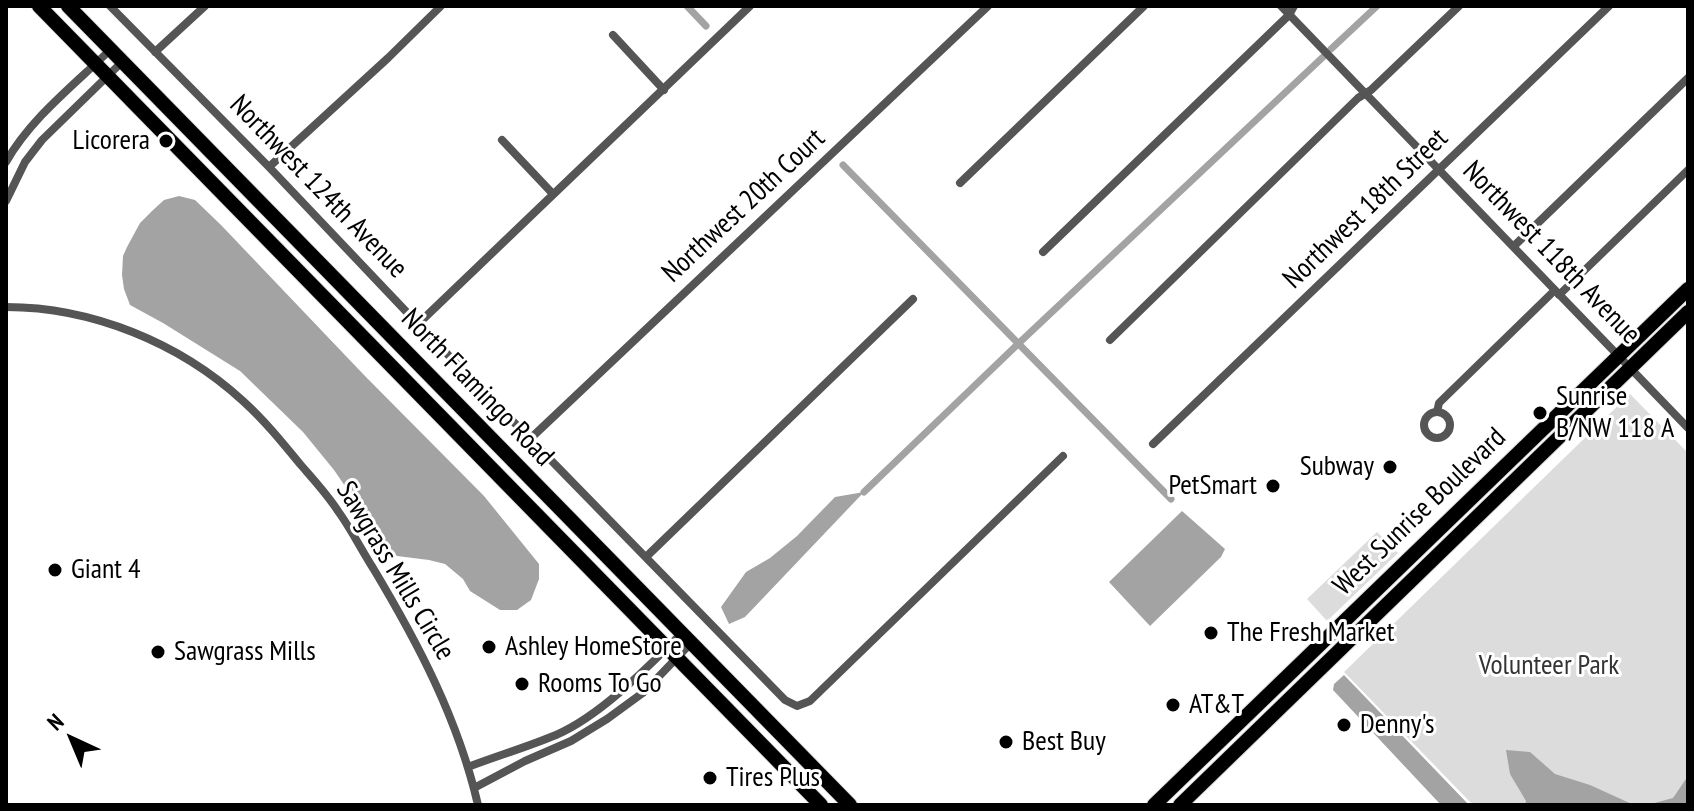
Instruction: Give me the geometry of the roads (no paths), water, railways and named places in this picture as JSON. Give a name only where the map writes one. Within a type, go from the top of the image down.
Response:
[{"type":"highway","name":"North Flamingo Road","points":[[39,6],[821,805]]},
{"type":"highway","name":"North Flamingo Road","points":[[68,6],[850,805]]},
{"type":"highway","name":"West Sunrise Boulevard","points":[[1154,805],[1688,289]]},
{"type":"highway","name":"West Sunrise Boulevard","points":[[1180,805],[1688,312]]},
{"type":"street","name":"Northwest 124th Avenue","points":[[110,6],[785,700],[797,706],[810,701],[1063,456]]},
{"type":"street","points":[[155,52],[205,6]]},
{"type":"street","points":[[269,167],[441,6]]},
{"type":"street","points":[[418,324],[750,6]]},
{"type":"street","name":"Northwest 20th Court","points":[[531,438],[988,6]]},
{"type":"street","points":[[960,183],[1144,6]]},
{"type":"street","name":"Northwest 118th Avenue","points":[[1281,6],[1292,10],[1365,93],[1688,428]]},
{"type":"street","points":[[1110,340],[1358,98],[1371,90],[1459,6]]},
{"type":"street","name":"Northwest 18th Street","points":[[1153,444],[1609,6]]},
{"type":"street","points":[[1043,252],[1292,10]]},
{"type":"street","points":[[613,35],[664,90]]},
{"type":"street","points":[[6,162],[39,119],[110,50]]},
{"type":"street","points":[[6,201],[25,162],[42,140],[122,62]]},
{"type":"street","points":[[1514,246],[1688,78]]},
{"type":"street","points":[[502,140],[553,194]]},
{"type":"street","points":[[1437,412],[1439,403],[1688,170]]},
{"type":"street","points":[[646,557],[913,299]]},
{"type":"street","name":"Sawgrass Mills Circle","points":[[6,307],[57,310],[119,327],[153,341],[210,375],[258,415],[339,511],[402,615],[438,685],[468,767],[478,805]]},
{"type":"street","points":[[474,788],[571,741],[607,719],[644,692],[686,638]]},
{"type":"street","points":[[468,767],[557,734],[596,710],[672,653],[686,638]]},
{"type":"waterway","points":[[687,6],[706,26]]},
{"type":"waterway","points":[[1331,49],[1377,6]]},
{"type":"waterway","points":[[864,492],[1323,57]]},
{"type":"waterway","points":[[843,165],[1171,499]]},
{"type":"place","name":"Licorera","points":[[166,141]]},
{"type":"place","name":"Sunrise B/NW 118 A","points":[[1540,413]]},
{"type":"place","name":"Subway","points":[[1390,467]]},
{"type":"place","name":"PetSmart","points":[[1273,486]]},
{"type":"place","name":"Giant 4","points":[[55,570]]},
{"type":"place","name":"The Fresh Market","points":[[1211,633]]},
{"type":"place","name":"Ashley HomeStore","points":[[489,647]]},
{"type":"place","name":"Sawgrass Mills","points":[[158,652]]},
{"type":"place","name":"Rooms To Go","points":[[522,684]]},
{"type":"place","name":"AT&T","points":[[1173,705]]},
{"type":"place","name":"Denny's","points":[[1344,725]]},
{"type":"place","name":"Best Buy","points":[[1006,742]]},
{"type":"place","name":"Tires Plus","points":[[710,778]]},
{"type":"park label","name":"Volunteer Park","points":[[1549,666]]}]
